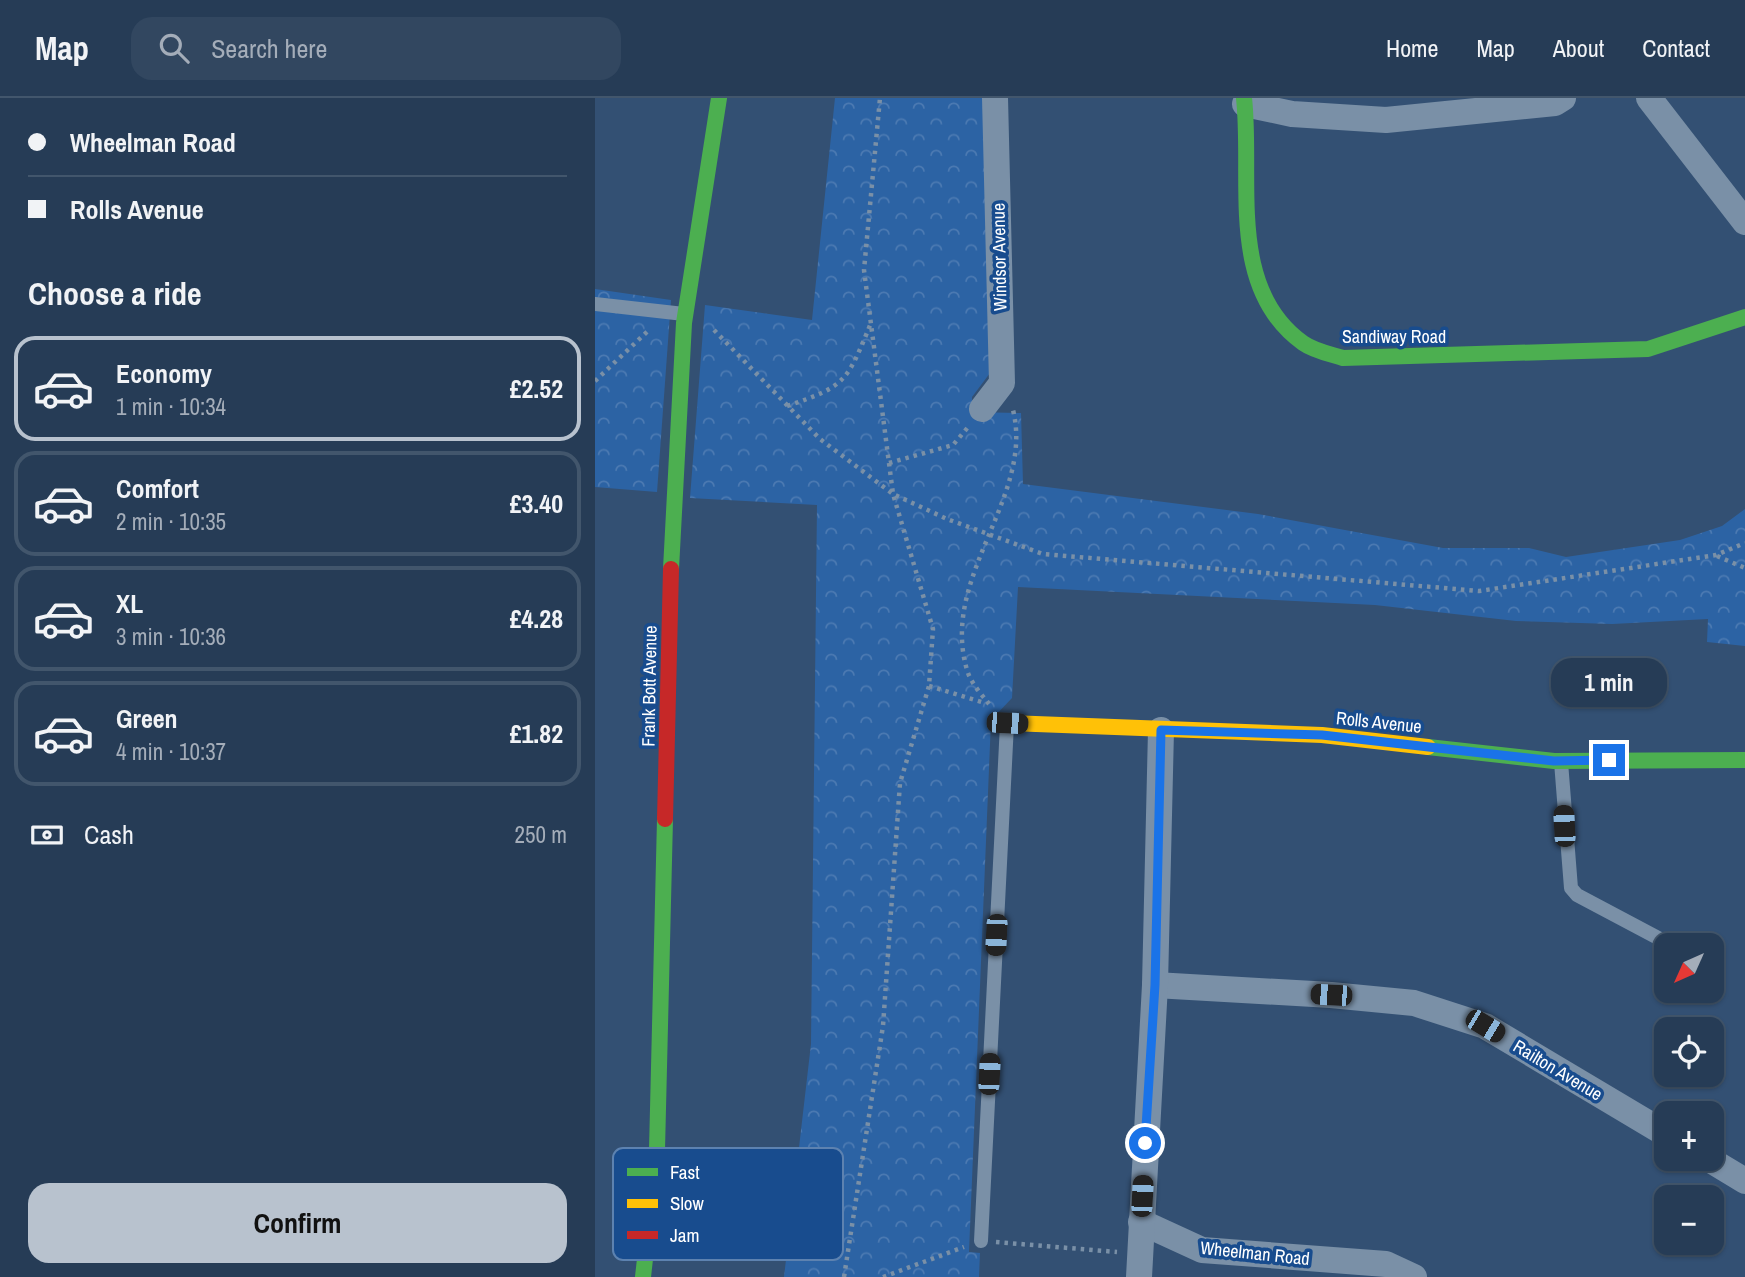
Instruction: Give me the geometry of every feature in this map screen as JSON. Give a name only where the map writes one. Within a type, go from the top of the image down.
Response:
[{"type":"street","name":"Frank Bott Avenue","points":[[657,1148],[673,497],[684,318],[719,98]]},
{"type":"street","name":"Windsor Avenue","points":[[995,98],[1002,383]]},
{"type":"street","points":[[1245,101],[1291,114],[1386,120],[1555,103],[1563,98]]},
{"type":"street","points":[[1649,98],[1745,222]]},
{"type":"street","name":"Sandiway Road","points":[[1245,101],[1251,268],[1269,310],[1303,343],[1343,358],[1648,349],[1745,317]]},
{"type":"street","points":[[982,409],[1002,383]]},
{"type":"street","name":"Rolls Avenue","points":[[1007,723],[1322,735],[1561,760],[1745,760]]},
{"type":"street","points":[[1139,1265],[1155,985],[1161,730]]},
{"type":"street","name":"Railton Avenue","points":[[1155,985],[1331,995],[1414,1003],[1485,1026],[1654,1127]]},
{"type":"street","points":[[1724,1168],[1745,1181]]},
{"type":"street","name":"Wheelman Road","points":[[1141,1222],[1202,1250],[1386,1264],[1414,1277]]},
{"type":"lane","points":[[595,304],[684,318]]},
{"type":"lane","points":[[981,1241],[1007,723]]},
{"type":"lane","points":[[1561,760],[1565,845],[1571,888],[1577,894],[1654,936]]},
{"type":"path","points":[[844,1277],[883,1026],[900,783],[929,687],[933,629],[893,494],[864,270],[880,98]]},
{"type":"path","points":[[595,381],[657,322],[684,318],[710,325],[820,439],[893,494],[1043,554],[1479,591],[1716,555],[1745,543]]},
{"type":"path","points":[[787,405],[824,393],[851,373],[871,322]]},
{"type":"path","points":[[1002,383],[1014,413],[1010,478],[969,583],[963,646],[969,675],[989,705],[1007,723]]},
{"type":"path","points":[[889,463],[953,444],[982,409]]},
{"type":"path","points":[[1716,555],[1745,568]]},
{"type":"path","points":[[929,687],[989,705]]},
{"type":"path","points":[[883,1277],[981,1241],[1139,1265]]},
{"type":"green space","points":[[835,98],[989,98],[993,369],[972,397],[972,412],[1021,413],[1023,484],[1258,514],[1443,548],[1529,548],[1566,557],[1680,540],[1722,526],[1745,509],[1745,646],[1707,642],[1708,619],[1612,624],[1516,621],[1375,605],[1018,587],[1012,698],[991,720],[969,1252],[980,1253],[979,1277],[784,1277],[786,1260],[843,1260],[843,1148],[799,1148],[811,1044],[817,505],[690,498],[705,305],[812,320]]},
{"type":"green space","points":[[595,289],[671,300],[657,492],[595,487]]},
{"type":"traffic: fast","points":[[671,569],[684,323],[719,98]]},
{"type":"traffic: fast","points":[[1244,98],[1246,197],[1253,263],[1263,293],[1279,320],[1312,348],[1343,358],[1648,349],[1745,317]]},
{"type":"traffic: fast","points":[[1428,747],[1554,761],[1745,760]]},
{"type":"traffic: fast","points":[[657,1148],[665,819]]},
{"type":"traffic: fast","points":[[643,1277],[645,1260]]},
{"type":"traffic: slow","points":[[1007,723],[1322,735],[1428,747]]},
{"type":"traffic: jam","points":[[665,819],[671,569]]},
{"type":"route","points":[[1145,1143],[1155,985],[1161,730],[1322,735],[1554,761],[1609,760]]}]
